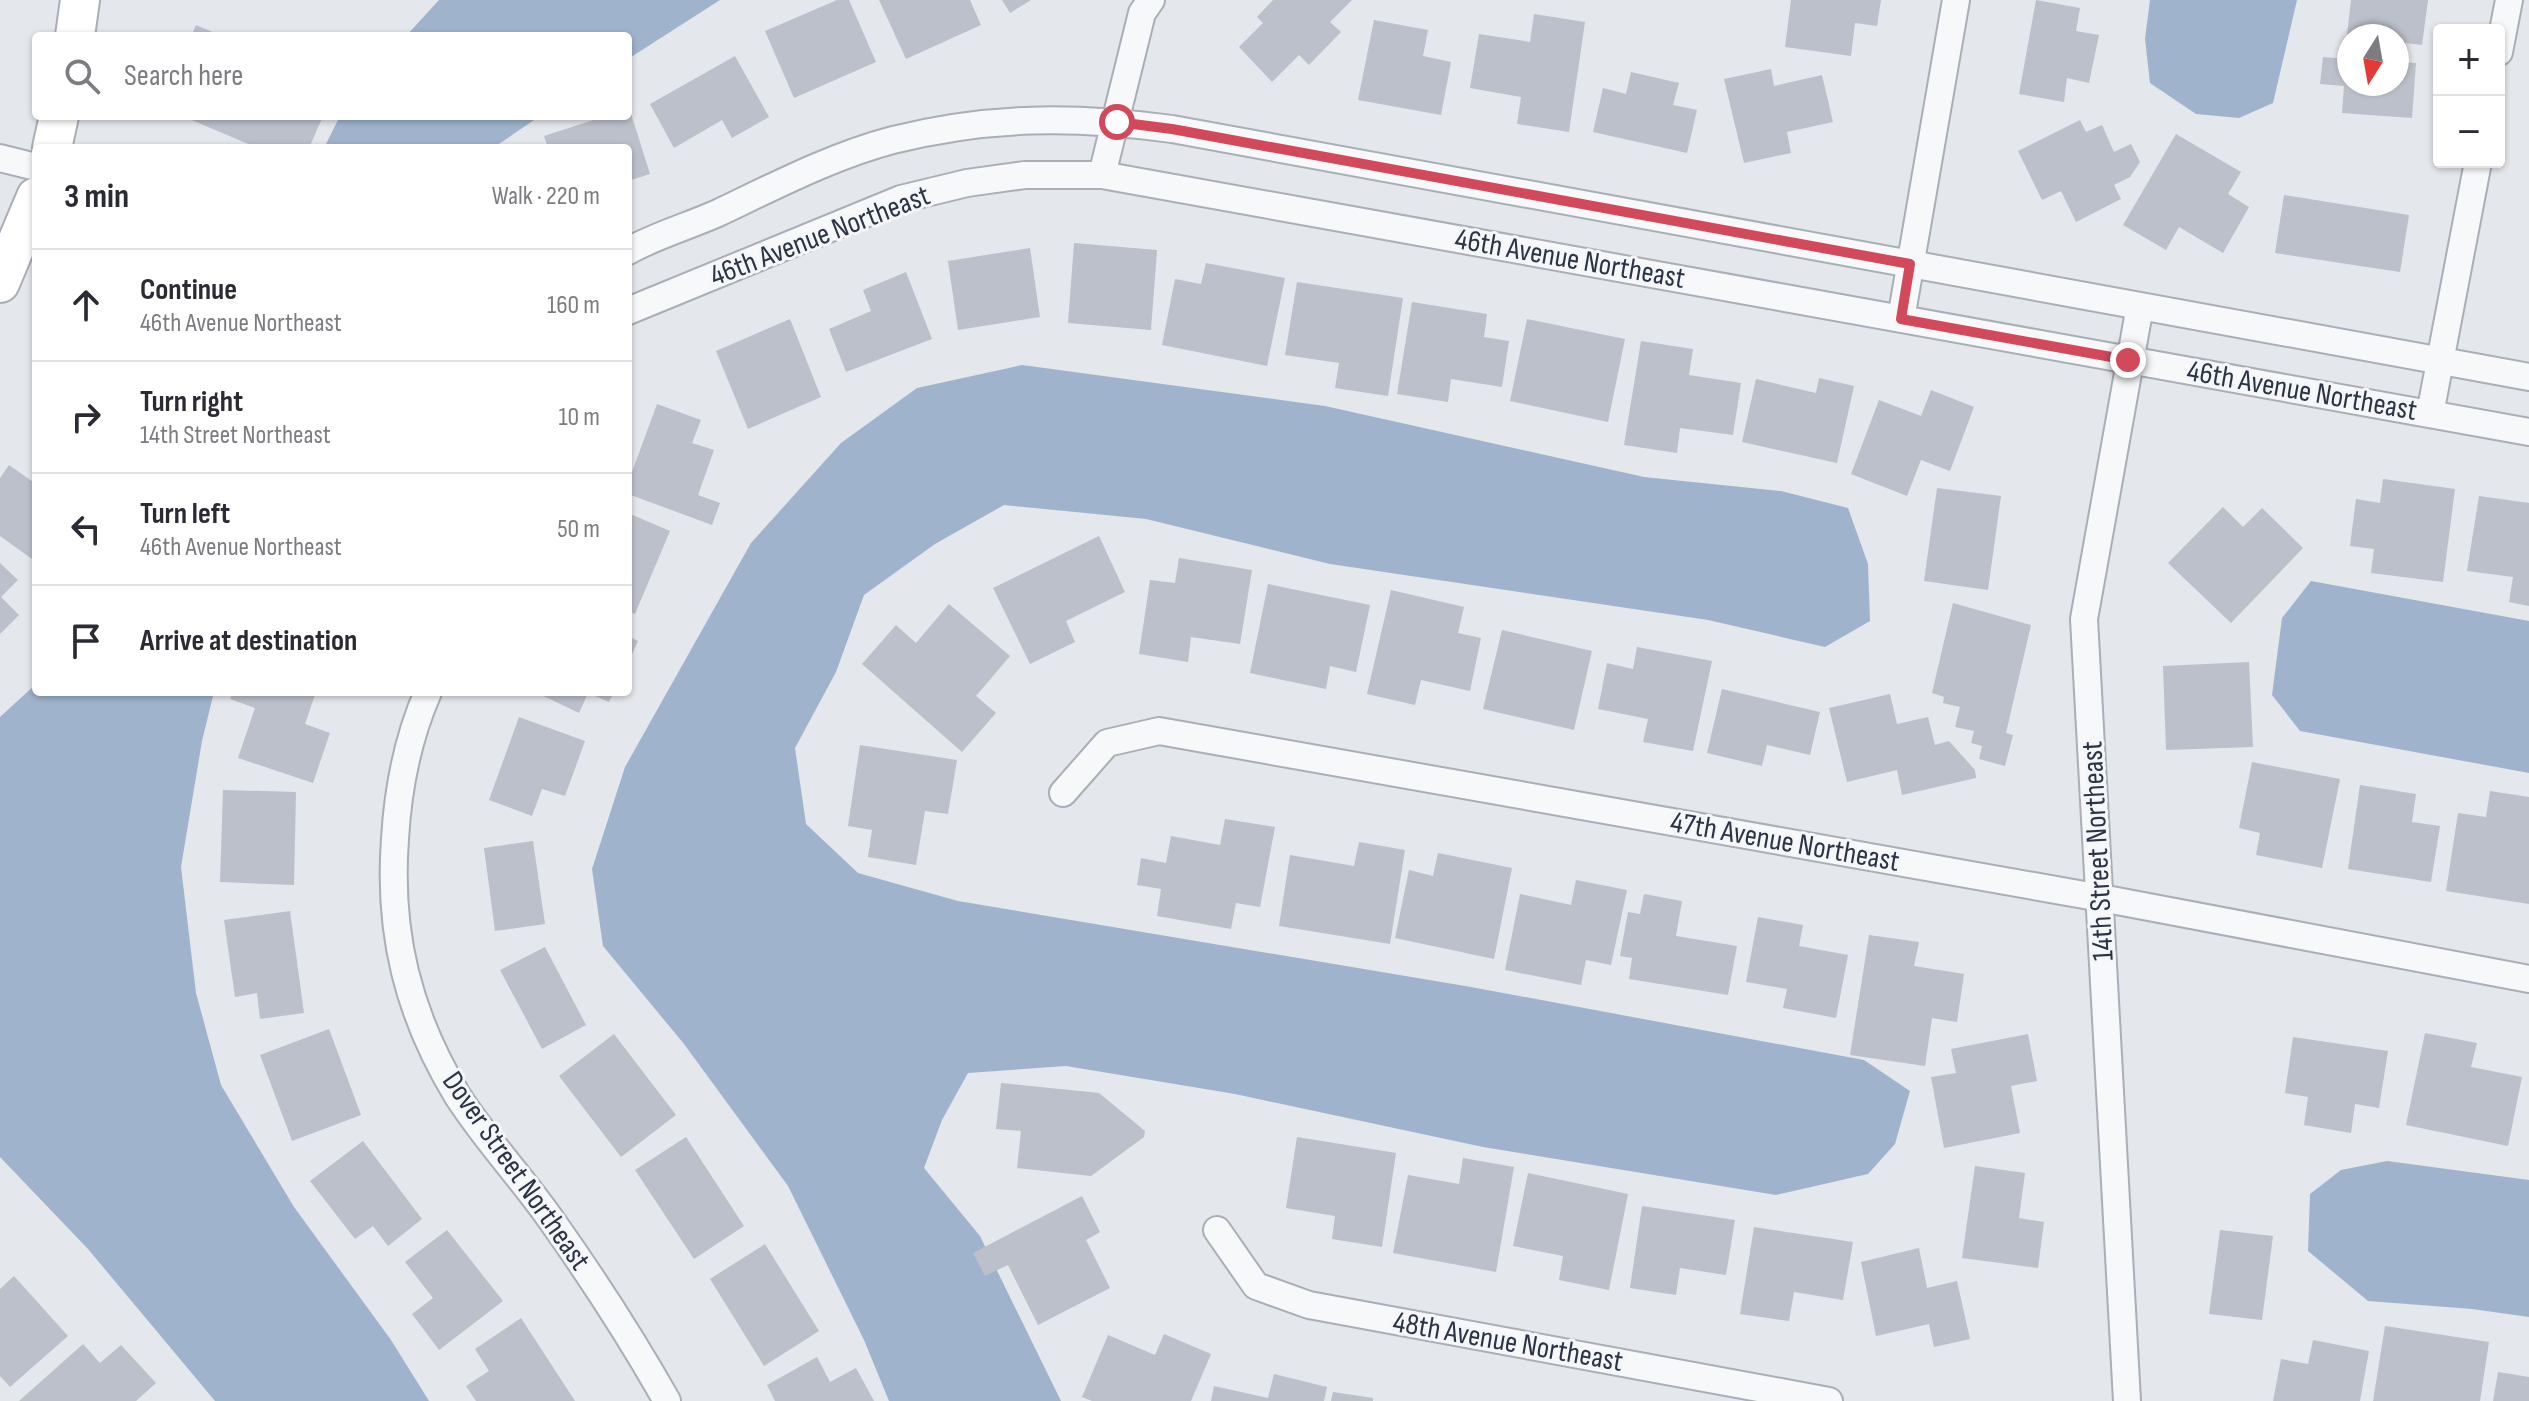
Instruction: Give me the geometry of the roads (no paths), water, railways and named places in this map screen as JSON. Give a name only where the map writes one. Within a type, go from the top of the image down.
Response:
[{"type":"street","points":[[76,32],[80,0]]},
{"type":"street","points":[[1102,175],[1142,13],[1151,0]]},
{"type":"street","points":[[1901,319],[1956,0]]},
{"type":"street","points":[[2504,24],[2509,0]]},
{"type":"street","name":"46th Avenue Northeast","points":[[632,249],[819,166],[891,140],[973,124],[1052,118],[1117,122],[1172,129],[2529,377]]},
{"type":"street","points":[[53,144],[58,120]]},
{"type":"street","points":[[0,158],[32,166]]},
{"type":"street","points":[[2430,414],[2477,168]]},
{"type":"street","name":"46th Avenue Northeast","points":[[632,309],[901,199],[967,183],[1025,175],[1102,175],[2529,432]]},
{"type":"street","points":[[0,283],[32,207]]},
{"type":"street","name":"14th Street Northeast","points":[[2127,1401],[2084,619],[2140,306]]},
{"type":"street","name":"Dover Street Northeast","points":[[426,696],[414,724],[403,764],[396,815],[392,869],[395,929],[405,977],[431,1045],[458,1096],[552,1221],[636,1346],[667,1401]]},
{"type":"street","name":"47th Avenue Northeast","points":[[1063,793],[1107,743],[1159,731],[2101,898],[2529,979]]},
{"type":"street","name":"48th Avenue Northeast","points":[[1217,1230],[1256,1286],[1309,1305],[1829,1401]]},
{"type":"water","points":[[439,0],[720,0],[632,56],[632,32],[410,32]]},
{"type":"water","points":[[2150,0],[2297,0],[2273,103],[2239,118],[2196,114],[2150,83],[2145,39]]},
{"type":"water","points":[[338,120],[534,120],[499,144],[326,144]]},
{"type":"water","points":[[1022,365],[1325,406],[1644,477],[1781,491],[1848,508],[1868,564],[1870,621],[1825,647],[1708,620],[1330,564],[1146,519],[1004,505],[935,544],[864,595],[836,672],[795,748],[806,824],[858,873],[958,901],[1471,987],[1864,1060],[1910,1091],[1895,1144],[1868,1174],[1776,1195],[1483,1147],[1235,1094],[1066,1066],[968,1073],[942,1120],[924,1168],[980,1236],[1061,1401],[889,1401],[864,1340],[788,1186],[684,1044],[603,946],[592,869],[625,767],[751,543],[841,443],[917,388]]},
{"type":"water","points":[[2311,581],[2529,621],[2529,773],[2300,731],[2272,695],[2282,618]]},
{"type":"water","points":[[32,688],[32,696],[213,696],[202,741],[181,867],[196,993],[221,1085],[294,1207],[391,1340],[429,1401],[215,1401],[88,1249],[0,1157],[0,717]]},
{"type":"water","points":[[2387,1161],[2529,1180],[2529,1317],[2368,1301],[2308,1251],[2310,1194],[2341,1170]]}]
